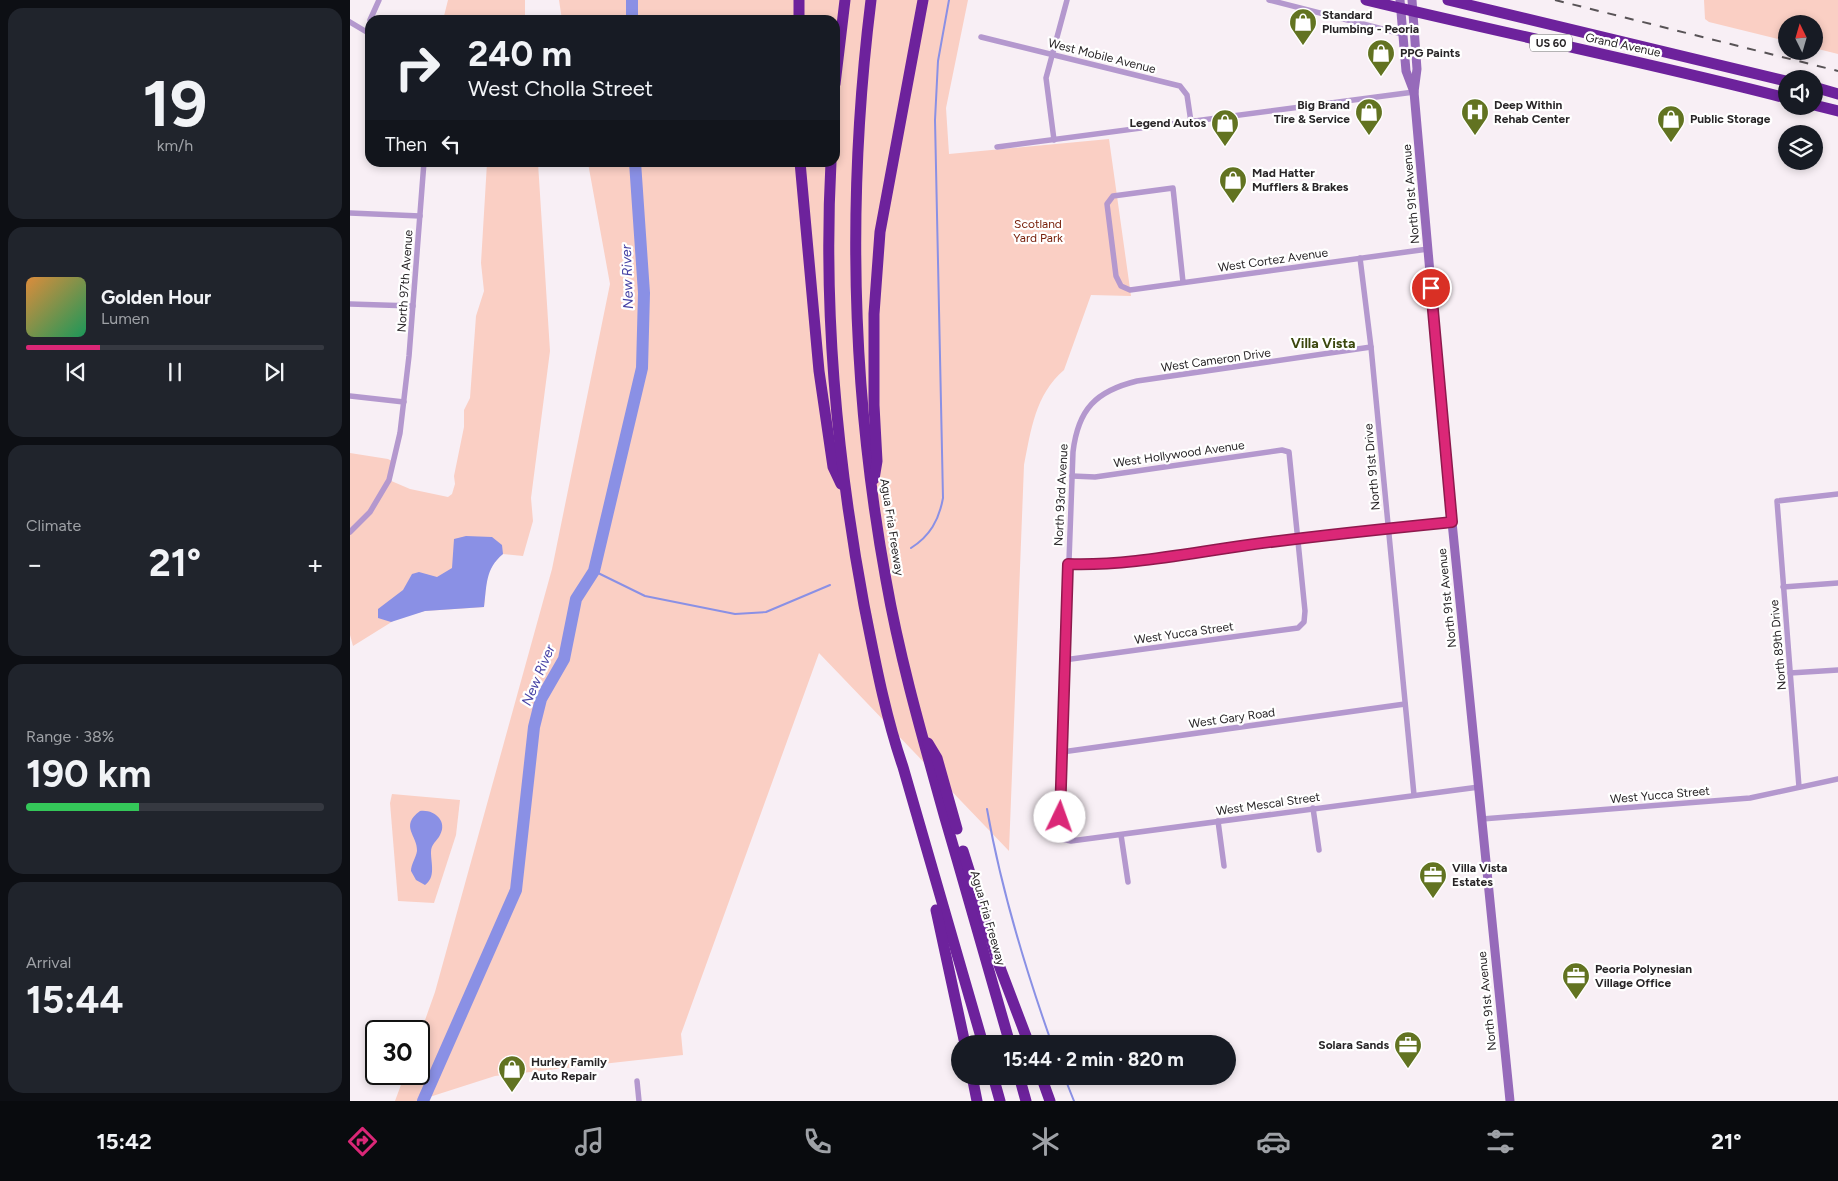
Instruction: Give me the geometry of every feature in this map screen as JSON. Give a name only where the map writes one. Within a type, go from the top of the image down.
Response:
[{"type":"highway","points":[[798,15],[799,0]]},
{"type":"highway","points":[[840,37],[844,0]]},
{"type":"highway","name":"Agua Fria Freeway","points":[[871,0],[858,119],[854,222],[860,376],[872,493],[893,618],[921,732],[1007,1035]]},
{"type":"highway","points":[[872,493],[877,461],[873,355],[880,232],[923,0]]},
{"type":"highway","name":"Grand Avenue","points":[[1366,0],[1412,6],[1778,96]]},
{"type":"highway","name":"Grand Avenue","points":[[1448,0],[1778,79]]},
{"type":"highway","points":[[1689,73],[1692,58]]},
{"type":"highway","points":[[1823,90],[1838,94]]},
{"type":"highway","points":[[1823,107],[1838,111]]},
{"type":"highway","points":[[800,167],[819,371],[833,467],[847,497]]},
{"type":"highway","points":[[830,167],[829,314],[839,443],[851,533],[872,645],[893,739],[896,769],[938,916],[963,1035]]},
{"type":"highway","points":[[921,732],[937,758],[981,910],[1026,1035]]},
{"type":"highway","points":[[893,739],[903,767],[980,1035]]},
{"type":"highway","points":[[974,1085],[977,1101]]},
{"type":"highway","points":[[996,1085],[1000,1101]]},
{"type":"highway","points":[[1022,1085],[1026,1101]]},
{"type":"highway","points":[[1044,1085],[1050,1101]]},
{"type":"main road","name":"North 91st Avenue","points":[[1400,4],[1406,71],[1414,92]]},
{"type":"main road","name":"North 91st Avenue","points":[[1412,6],[1417,69],[1414,92],[1452,522],[1510,1101]]},
{"type":"street","points":[[372,15],[379,0]]},
{"type":"street","points":[[1054,140],[1046,78],[1067,0]]},
{"type":"street","points":[[1269,0],[1402,34]]},
{"type":"street","points":[[350,22],[365,30]]},
{"type":"street","name":"West Mobile Avenue","points":[[981,37],[1180,86],[1187,95],[1191,122]]},
{"type":"street","points":[[997,148],[1414,92]]},
{"type":"street","name":"North 97th Avenue","points":[[350,532],[370,512],[389,480],[400,433],[413,306],[424,167]]},
{"type":"street","name":"West Cortez Avenue","points":[[1183,282],[1173,188],[1113,196],[1109,199],[1107,204],[1116,276],[1121,286],[1130,290],[1428,249]]},
{"type":"street","points":[[350,212],[420,216]]},
{"type":"street","name":"North 91st Drive","points":[[1360,258],[1371,347],[1414,794]]},
{"type":"street","points":[[350,304],[413,306]]},
{"type":"street","name":"West Cameron Drive","points":[[1097,397],[1116,386],[1137,381],[1371,347]]},
{"type":"street","points":[[350,396],[404,402]]},
{"type":"street","name":"North 93rd Avenue","points":[[1061,839],[1059,832],[1064,660],[1075,437],[1084,412],[1097,397]]},
{"type":"street","name":"West Hollywood Avenue","points":[[1072,476],[1095,477],[1282,450],[1289,452],[1298,538]]},
{"type":"street","name":"North 89th Drive","points":[[1799,787],[1777,501],[1838,494]]},
{"type":"street","points":[[1068,564],[1091,565],[1122,562],[1298,538],[1452,522]]},
{"type":"street","name":"West Yucca Street","points":[[1064,660],[1298,628],[1304,622],[1305,611],[1298,538]]},
{"type":"street","points":[[1783,587],[1838,583]]},
{"type":"street","points":[[1790,673],[1838,670]]},
{"type":"street","name":"West Gary Road","points":[[1062,752],[1404,704]]},
{"type":"street","name":"West Yucca Street","points":[[1482,819],[1739,799],[1838,779]]},
{"type":"street","name":"West Mescal Street","points":[[1061,839],[1071,841],[1478,787]]},
{"type":"street","points":[[1313,808],[1319,850]]},
{"type":"street","points":[[1218,821],[1224,866]]},
{"type":"street","points":[[1121,834],[1128,882]]},
{"type":"street","points":[[637,1081],[639,1101]]},
{"type":"green space","points":[[448,0],[525,0],[525,15],[444,15]]},
{"type":"green space","name":"Scotland Yard Park","points":[[559,0],[968,0],[946,108],[949,154],[1109,139],[1131,296],[1091,295],[1064,370],[1046,390],[1040,402],[1029,439],[1024,465],[1009,851],[819,653],[681,1034],[683,1055],[495,1076],[417,1101],[395,1101],[401,1085],[430,1085],[430,1020],[425,1020],[435,992],[552,569],[610,284],[589,167],[840,167],[840,15],[561,15]]},
{"type":"green space","points":[[1704,0],[1838,0],[1838,54],[1823,50],[1823,15],[1778,15],[1778,39],[1709,22],[1705,19]]},
{"type":"green space","points":[[487,167],[538,167],[550,351],[531,498],[533,521],[523,556],[503,554],[492,566],[486,585],[484,607],[425,611],[398,618],[353,646],[350,635],[350,453],[388,459],[394,462],[389,480],[410,489],[448,497],[452,494],[464,427],[464,410],[470,398],[476,316],[484,291],[481,263]]},
{"type":"green space","points":[[392,794],[460,800],[456,835],[434,903],[398,901],[390,803]]},
{"type":"water","points":[[466,536],[492,537],[502,545],[503,554],[493,566],[488,578],[484,607],[425,611],[391,622],[378,618],[378,609],[403,590],[412,574],[419,572],[437,577],[452,568],[454,539]]},
{"type":"water","points":[[420,811],[435,814],[442,825],[440,835],[431,849],[432,874],[425,885],[416,880],[411,871],[417,846],[410,826],[414,816]]},
{"type":"waterway","name":"New River","points":[[632,0],[632,15]]},
{"type":"waterway","points":[[911,548],[933,527],[943,498],[935,120],[938,61],[949,0]]},
{"type":"waterway","name":"New River","points":[[423,1101],[516,890],[534,727],[541,699],[564,659],[576,599],[594,571],[642,368],[644,293],[635,167]]},
{"type":"waterway","points":[[594,571],[645,596],[735,614],[766,612],[830,585]]},
{"type":"waterway","points":[[987,809],[999,869],[1015,928],[1049,1035]]},
{"type":"waterway","points":[[1068,1085],[1074,1101]]},
{"type":"railway","points":[[1555,0],[1838,71]]},
{"type":"place","name":"Standard Plumbing - Peoria","points":[[1303,46]]},
{"type":"place","name":"PPG Paints","points":[[1381,77]]},
{"type":"place","name":"Big Brand Tire & Service","points":[[1369,136]]},
{"type":"place","name":"Deep Within Rehab Center","points":[[1475,136]]},
{"type":"place","name":"Public Storage","points":[[1671,143]]},
{"type":"place","name":"Legend Autos","points":[[1225,147]]},
{"type":"place","name":"Mad Hatter Mufflers & Brakes","points":[[1233,204]]},
{"type":"place","name":"Villa Vista Estates","points":[[1433,899]]},
{"type":"place","name":"Peoria Polynesian Village Office","points":[[1576,1000]]},
{"type":"place","name":"Solara Sands","points":[[1408,1069]]},
{"type":"place","name":"Hurley Family Auto Repair","points":[[512,1093]]},
{"type":"district","name":"Villa Vista","points":[[1323,343]]},
{"type":"route","points":[[1060,817],[1068,564],[1091,565],[1122,562],[1298,538],[1452,522],[1431,288]]}]
